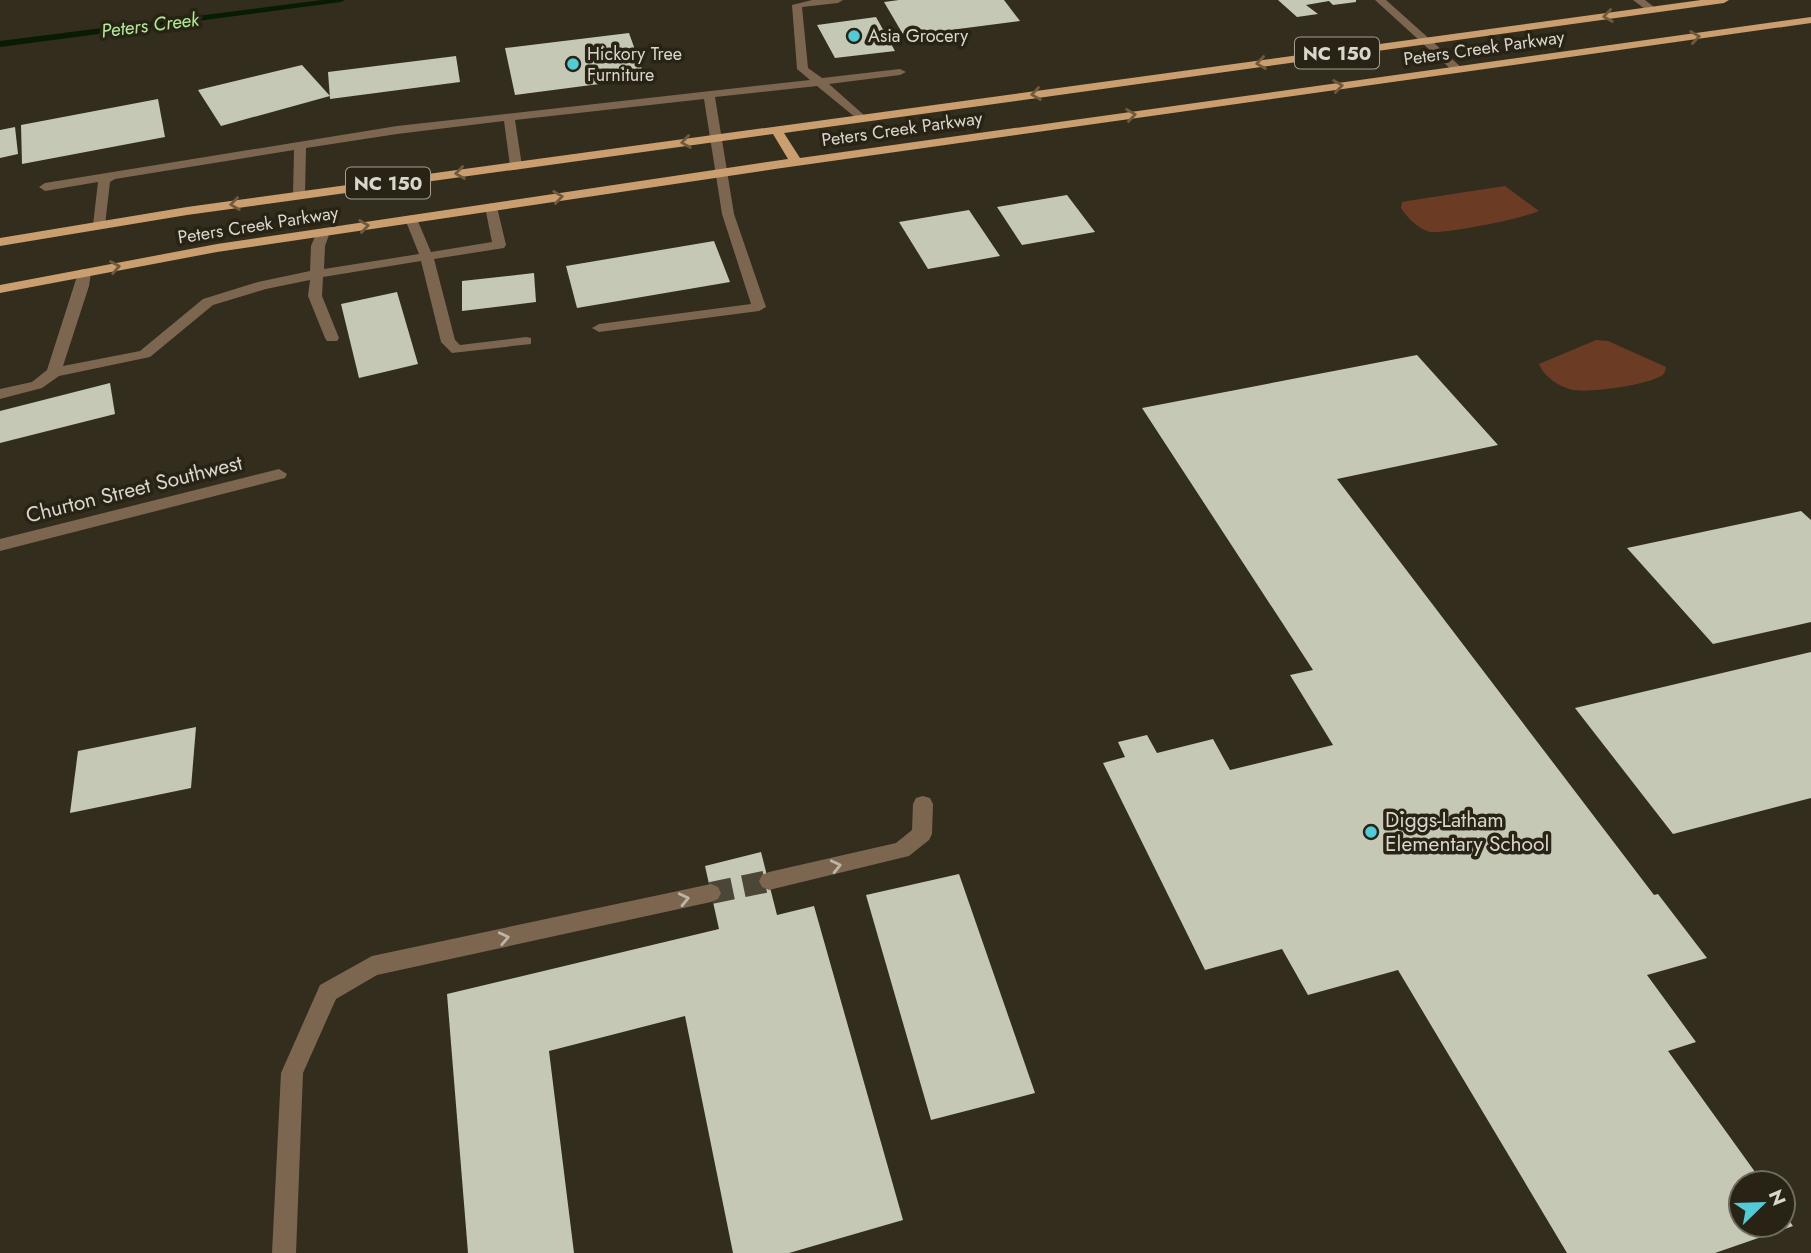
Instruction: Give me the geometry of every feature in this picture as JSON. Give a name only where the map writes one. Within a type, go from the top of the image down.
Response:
[{"type":"main road","name":"Peters Creek Parkway","points":[[0,242],[299,195],[1724,0]]},
{"type":"main road","name":"Peters Creek Parkway","points":[[0,289],[216,248],[491,207],[1811,20]]},
{"type":"main road","points":[[777,130],[796,162]]},
{"type":"street","points":[[838,0],[797,5],[803,69],[861,118]]},
{"type":"street","points":[[1380,0],[1458,70]]},
{"type":"street","points":[[1638,0],[1653,10]]},
{"type":"street","points":[[45,187],[397,130],[900,72]]},
{"type":"street","points":[[599,328],[759,307],[729,214],[714,138],[709,95]]},
{"type":"street","points":[[509,118],[516,166]]},
{"type":"street","points":[[299,195],[300,145]]},
{"type":"street","points":[[99,225],[104,181],[111,176]]},
{"type":"street","points":[[0,394],[37,385],[54,372],[145,354],[185,324],[208,302],[263,285],[499,246],[491,207]]},
{"type":"street","points":[[411,219],[427,257],[448,342],[457,350],[526,341]]},
{"type":"street","points":[[323,232],[318,246],[315,296],[332,338]]},
{"type":"street","points":[[54,372],[84,273]]},
{"type":"street","name":"Churton Street Southwest","points":[[0,545],[279,474]]},
{"type":"street","points":[[769,881],[902,850],[922,834],[923,803]]},
{"type":"street","points":[[284,1253],[292,1073],[328,992],[372,966],[711,893]]},
{"type":"shaded area","points":[[1505,186],[1539,211],[1485,225],[1430,232],[1414,223],[1401,208],[1402,202]]},
{"type":"shaded area","points":[[1596,340],[1608,341],[1666,367],[1665,373],[1631,385],[1581,391],[1558,384],[1539,364]]},
{"type":"building","points":[[1004,0],[1020,21],[904,36],[884,2]]},
{"type":"building","points":[[1278,0],[1356,0],[1356,2],[1333,5],[1329,1],[1306,5],[1318,14],[1297,17]]},
{"type":"building","points":[[876,17],[895,51],[835,58],[817,25]]},
{"type":"building","points":[[629,33],[645,78],[515,95],[505,48]]},
{"type":"building","points":[[456,56],[460,82],[330,99],[328,72]]},
{"type":"building","points":[[302,65],[330,96],[221,126],[198,90]]},
{"type":"building","points":[[158,99],[165,137],[22,164],[21,125]]},
{"type":"building","points":[[15,127],[18,154],[0,158],[0,130]]},
{"type":"building","points":[[1067,195],[1095,232],[1022,245],[997,207]]},
{"type":"building","points":[[969,210],[1000,256],[928,269],[899,222]]},
{"type":"building","points":[[714,241],[730,282],[577,308],[566,266]]},
{"type":"building","points":[[534,273],[536,302],[462,311],[462,281]]},
{"type":"building","points":[[397,292],[418,364],[359,378],[341,304]]},
{"type":"building","name":"Diggs-Latham Elementary School","points":[[1417,355],[1498,445],[1337,479],[1654,895],[1658,894],[1707,958],[1647,975],[1696,1042],[1668,1051],[1753,1169],[1727,1169],[1727,1239],[1755,1239],[1715,1253],[1567,1253],[1398,970],[1308,995],[1282,949],[1205,970],[1103,763],[1125,757],[1118,742],[1147,735],[1157,753],[1213,739],[1230,770],[1333,745],[1290,675],[1313,670],[1142,408]]},
{"type":"building","points":[[110,383],[115,414],[0,443],[0,411]]},
{"type":"building","points":[[1801,511],[1811,520],[1811,622],[1713,644],[1627,548]]},
{"type":"building","points":[[1811,652],[1811,798],[1673,834],[1575,708]]},
{"type":"building","points":[[196,727],[191,788],[70,813],[78,751]]},
{"type":"building","points":[[761,852],[777,915],[814,906],[903,1220],[789,1253],[733,1253],[685,1016],[549,1051],[574,1253],[468,1253],[447,994],[719,929],[705,866]]},
{"type":"building","points":[[959,874],[1035,1093],[931,1120],[866,895]]},
{"type":"waterway","name":"Peters Creek","points":[[0,44],[341,0]]},
{"type":"tunnel","points":[[711,893],[769,881]]},
{"type":"place","name":"Asia Grocery","points":[[854,36]]},
{"type":"place","name":"Hickory Tree Furniture","points":[[573,64]]},
{"type":"place","name":"Diggs-Latham Elementary School","points":[[1371,832]]}]
